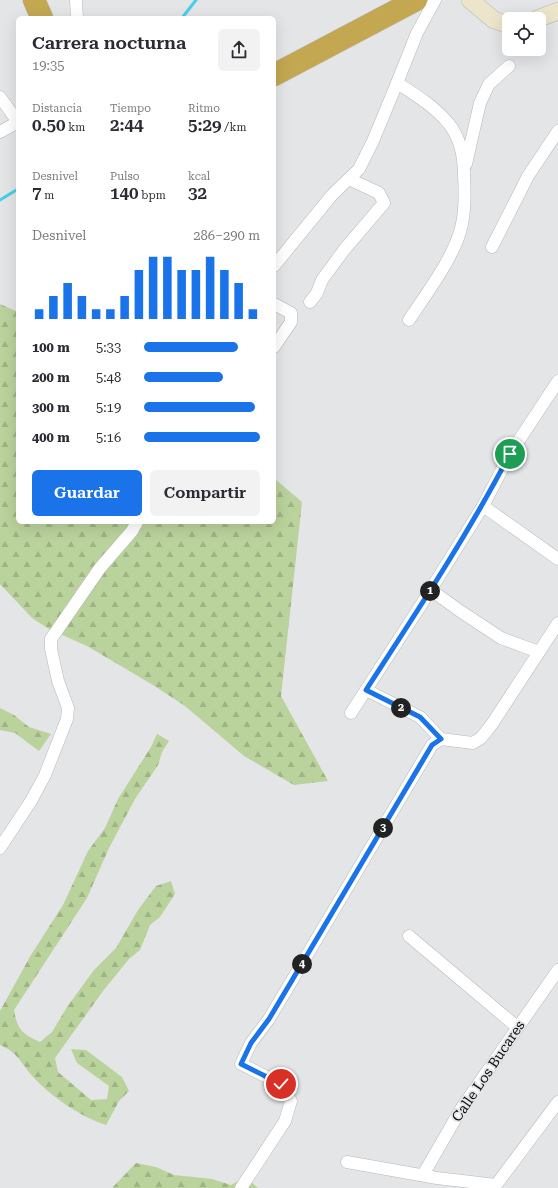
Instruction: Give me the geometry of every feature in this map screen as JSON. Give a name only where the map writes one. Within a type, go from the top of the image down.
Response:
[{"type":"highway","points":[[34,0],[41,16]]},
{"type":"highway","points":[[276,73],[416,0]]},
{"type":"street","points":[[76,0],[77,16]]},
{"type":"street","points":[[276,264],[332,195],[359,169],[373,141],[417,33],[435,0]]},
{"type":"street","points":[[470,0],[494,20],[502,23]]},
{"type":"street","points":[[546,16],[558,11]]},
{"type":"street","points":[[464,169],[469,159],[472,135],[480,103],[489,84],[509,66]]},
{"type":"street","points":[[397,83],[431,105],[450,125],[461,147],[464,169],[462,226],[446,263],[409,320]]},
{"type":"street","points":[[0,97],[16,119]]},
{"type":"street","points":[[0,132],[16,123]]},
{"type":"street","points":[[492,247],[528,176],[558,132]]},
{"type":"street","points":[[310,302],[317,293],[322,280],[344,250],[384,202],[379,193],[349,179]]},
{"type":"street","points":[[276,305],[291,313],[291,322],[276,344]]},
{"type":"street","points":[[351,713],[431,590],[483,506],[510,454],[558,381]]},
{"type":"street","points":[[483,506],[558,559]]},
{"type":"street","points":[[0,848],[31,801],[45,775],[67,719],[68,708],[58,681],[51,649],[51,639],[100,568],[128,537],[136,524]]},
{"type":"street","points":[[431,590],[501,638],[539,652]]},
{"type":"street","points":[[366,690],[420,717],[441,739],[473,743],[481,738],[492,724],[558,623]]},
{"type":"street","points":[[241,1188],[285,1121],[291,1101],[281,1084],[241,1064],[251,1043],[269,1019],[432,745],[441,739]]},
{"type":"street","points":[[409,936],[517,1027]]},
{"type":"street","name":"Calle Los Bucares","points":[[424,1175],[440,1144],[461,1109],[558,970]]},
{"type":"street","points":[[347,1162],[496,1185],[558,1102]]},
{"type":"green space","points":[[0,304],[16,311],[16,524],[276,524],[276,480],[302,502],[281,696],[328,781],[294,785],[244,756],[185,706],[153,685],[87,646],[49,629],[32,618],[0,584]]},
{"type":"green space","points":[[0,708],[14,715],[29,727],[51,734],[39,751],[15,733],[0,730]]},
{"type":"green space","points":[[157,734],[169,741],[162,752],[158,765],[135,799],[109,848],[87,898],[14,1010],[21,1030],[40,1042],[52,1032],[67,1007],[94,970],[116,948],[138,910],[156,886],[171,881],[175,894],[160,917],[150,925],[140,950],[129,959],[103,991],[55,1058],[58,1072],[91,1100],[107,1099],[109,1086],[77,1063],[71,1049],[86,1050],[122,1077],[129,1091],[119,1101],[106,1125],[67,1106],[34,1078],[16,1055],[0,1045],[0,1011],[31,955],[63,905],[88,851],[105,828],[118,799],[151,747]]},
{"type":"green space","points":[[136,1163],[156,1167],[174,1175],[212,1179],[231,1185],[245,1177],[258,1188],[112,1188]]},
{"type":"waterway","points":[[184,16],[196,0]]},
{"type":"waterway","points":[[0,200],[16,190]]},
{"type":"route","points":[[281,1084],[241,1064],[251,1043],[269,1019],[432,745],[441,739],[420,717],[366,690],[421,606],[483,506],[510,454]]}]
